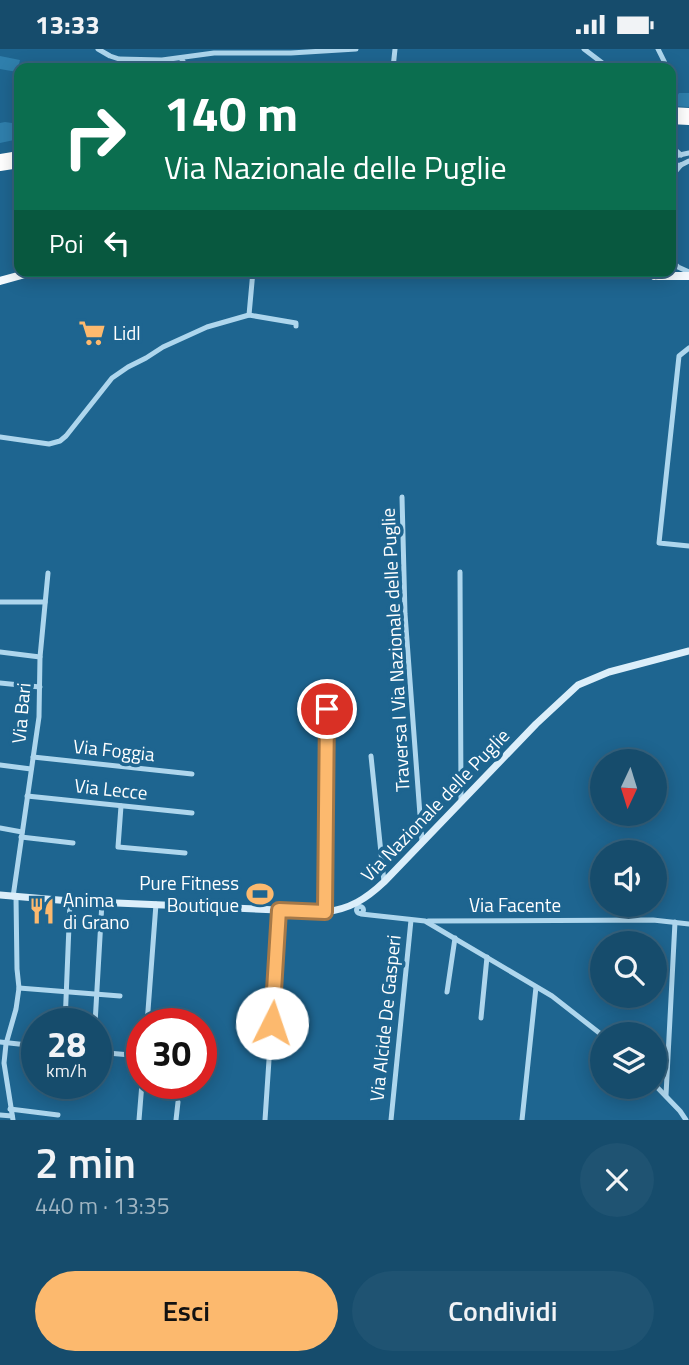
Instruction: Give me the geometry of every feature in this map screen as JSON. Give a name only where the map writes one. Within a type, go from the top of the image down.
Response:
[{"type":"main road","name":"Via Nazionale delle Puglie","points":[[0,895],[71,901],[325,912],[344,909],[366,898],[384,881],[536,724],[578,685],[609,672],[689,651]]},
{"type":"street","points":[[98,49],[119,59],[162,60],[214,53],[356,49]]},
{"type":"street","points":[[584,49],[602,63]]},
{"type":"street","points":[[181,58],[184,63]]},
{"type":"street","points":[[676,150],[681,155]]},
{"type":"street","points":[[676,156],[689,153]]},
{"type":"street","points":[[676,165],[689,161]]},
{"type":"street","points":[[676,171],[681,165]]},
{"type":"street","points":[[249,315],[252,277]]},
{"type":"street","points":[[0,437],[50,445],[60,441],[112,378],[163,347],[207,327],[249,315],[296,323],[296,326]]},
{"type":"street","points":[[689,348],[679,356],[659,543],[689,546]]},
{"type":"street","name":"Traversa I Via Nazionale delle Puglie","points":[[402,497],[405,614],[422,842]]},
{"type":"street","points":[[460,572],[461,801]]},
{"type":"street","name":"Via Bari","points":[[12,1115],[3,1043],[16,1009],[19,988],[14,897],[39,717],[40,657],[48,573]]},
{"type":"street","points":[[0,603],[45,602]]},
{"type":"street","points":[[0,652],[40,657]]},
{"type":"street","points":[[0,683],[40,687]]},
{"type":"street","points":[[325,912],[327,709]]},
{"type":"street","points":[[371,756],[384,881]]},
{"type":"street","name":"Via Foggia","points":[[33,757],[191,774]]},
{"type":"street","points":[[0,765],[31,769]]},
{"type":"street","name":"Via Lecce","points":[[27,796],[192,813]]},
{"type":"street","points":[[121,806],[118,848],[186,853]]},
{"type":"street","points":[[0,828],[74,843]]},
{"type":"street","points":[[360,912],[366,898]]},
{"type":"street","points":[[66,1008],[71,901]]},
{"type":"street","points":[[96,1008],[102,902]]},
{"type":"street","points":[[148,1008],[156,904]]},
{"type":"street","name":"Via Facente","points":[[344,909],[425,921],[689,923]]},
{"type":"street","points":[[265,1120],[279,910]]},
{"type":"street","name":"Via Alcide De Gasperi","points":[[391,1120],[411,920]]},
{"type":"street","points":[[425,921],[536,986],[590,1025]]},
{"type":"street","points":[[667,1076],[675,922]]},
{"type":"street","points":[[447,992],[455,938]]},
{"type":"street","points":[[481,1018],[487,957]]},
{"type":"street","points":[[522,1120],[536,986]]},
{"type":"street","points":[[19,988],[120,996]]},
{"type":"street","points":[[3,1043],[21,1045]]},
{"type":"street","points":[[667,1096],[686,1120]]},
{"type":"street","points":[[139,1120],[141,1099]]},
{"type":"street","points":[[176,1120],[178,1102]]},
{"type":"street","points":[[0,1115],[58,1115]]},
{"type":"shaded area","points":[[0,56],[20,60],[19,63],[14,63],[14,71],[0,69]]},
{"type":"shaded area","points":[[679,93],[689,93],[689,107],[676,106]]},
{"type":"shaded area","points":[[0,123],[14,123],[14,140],[0,143]]},
{"type":"place","name":"Lidl","points":[[92,333]]},
{"type":"place","name":"Pure Fitness Boutique","points":[[260,894]]},
{"type":"place","name":"Anima di Grano","points":[[42,911]]},
{"type":"route","points":[[272,1023],[279,910],[325,912],[327,709]]}]
